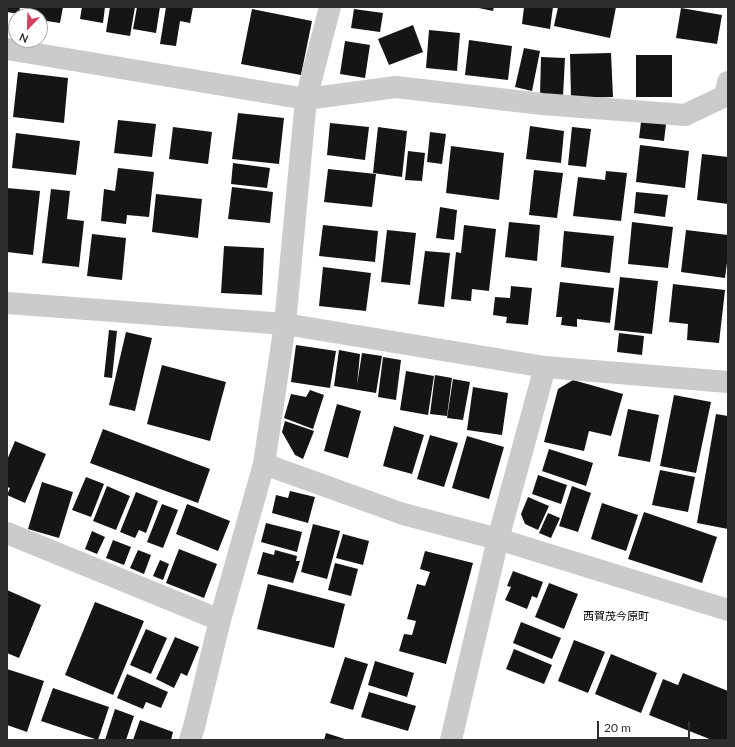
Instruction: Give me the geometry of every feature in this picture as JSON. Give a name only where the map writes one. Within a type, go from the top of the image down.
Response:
[{"type":"street","points":[[190,740],[220,620],[264,464],[285,324],[306,99],[330,7]]},
{"type":"street","points":[[7,49],[306,99],[396,87],[542,104],[684,114],[727,89]]},
{"type":"street","points":[[7,303],[285,324],[545,366],[728,382]]},
{"type":"street","points":[[451,740],[498,539],[545,366]]},
{"type":"street","points":[[264,464],[403,514],[498,539],[728,610]]},
{"type":"street","points":[[7,533],[220,620]]},
{"type":"building","points":[[7,7],[20,7],[8,8],[7,12]]},
{"type":"building","points":[[63,7],[60,23],[48,21],[48,8],[26,8]]},
{"type":"building","points":[[82,7],[105,7],[103,23],[80,19]]},
{"type":"building","points":[[110,7],[135,7],[130,36],[106,32]]},
{"type":"building","points":[[137,7],[160,7],[156,33],[133,29]]},
{"type":"building","points":[[166,7],[193,7],[190,23],[180,21],[176,46],[160,44]]},
{"type":"building","points":[[474,7],[494,7],[493,11]]},
{"type":"building","points":[[524,7],[553,7],[550,29],[522,24]]},
{"type":"building","points":[[558,7],[616,7],[610,38],[554,26]]},
{"type":"building","points":[[681,8],[722,15],[717,44],[676,38]]},
{"type":"building","points":[[252,9],[312,21],[301,75],[241,64]]},
{"type":"building","points":[[354,9],[383,13],[380,32],[351,28]]},
{"type":"building","points":[[413,25],[423,52],[389,65],[378,39]]},
{"type":"building","points":[[429,30],[460,33],[457,71],[426,68]]},
{"type":"building","points":[[469,40],[512,46],[508,80],[465,75]]},
{"type":"building","points":[[345,41],[370,45],[365,78],[340,74]]},
{"type":"building","points":[[524,48],[540,51],[532,91],[515,87]]},
{"type":"building","points":[[611,53],[613,97],[571,98],[570,54]]},
{"type":"building","points":[[636,55],[672,55],[672,97],[636,97]]},
{"type":"building","points":[[541,57],[565,58],[563,96],[540,95]]},
{"type":"building","points":[[18,72],[68,78],[64,123],[13,117]]},
{"type":"building","points":[[238,113],[284,118],[279,164],[232,159]]},
{"type":"building","points":[[118,120],[156,124],[152,157],[114,153]]},
{"type":"building","points":[[641,122],[666,124],[664,141],[639,138]]},
{"type":"building","points":[[330,123],[369,127],[365,160],[327,155]]},
{"type":"building","points":[[530,126],[564,131],[561,163],[526,159]]},
{"type":"building","points":[[173,127],[212,132],[208,164],[169,159]]},
{"type":"building","points":[[378,127],[407,131],[402,177],[373,173]]},
{"type":"building","points":[[572,127],[591,129],[586,167],[568,165]]},
{"type":"building","points":[[430,132],[446,134],[442,164],[427,162]]},
{"type":"building","points":[[16,133],[80,141],[76,175],[12,168]]},
{"type":"building","points":[[640,145],[689,151],[685,188],[636,182]]},
{"type":"building","points":[[451,146],[504,153],[499,200],[446,193]]},
{"type":"building","points":[[408,151],[425,153],[422,181],[405,180]]},
{"type":"building","points":[[702,154],[728,157],[728,204],[697,200]]},
{"type":"building","points":[[233,163],[270,168],[267,188],[231,184]]},
{"type":"building","points":[[118,168],[154,172],[149,217],[127,215],[126,224],[101,221],[104,189],[115,191]]},
{"type":"building","points":[[328,169],[376,174],[372,207],[324,202]]},
{"type":"building","points":[[534,170],[563,173],[557,218],[529,215]]},
{"type":"building","points":[[606,171],[627,173],[621,221],[573,216],[578,177],[605,180]]},
{"type":"building","points":[[232,187],[273,192],[270,223],[228,219]]},
{"type":"building","points":[[7,188],[40,191],[33,255],[7,252]]},
{"type":"building","points":[[51,189],[70,191],[67,219],[84,221],[79,267],[42,263]]},
{"type":"building","points":[[636,192],[668,195],[665,217],[634,213]]},
{"type":"building","points":[[156,194],[202,199],[198,238],[152,232]]},
{"type":"building","points":[[440,207],[457,210],[454,240],[436,238]]},
{"type":"building","points":[[509,222],[540,225],[537,261],[505,257]]},
{"type":"building","points":[[632,222],[673,227],[668,268],[628,264]]},
{"type":"building","points":[[323,225],[378,231],[375,262],[319,256]]},
{"type":"building","points":[[464,225],[496,229],[489,291],[472,289],[471,301],[451,299],[456,252],[461,253]]},
{"type":"building","points":[[387,230],[416,233],[410,285],[381,282]]},
{"type":"building","points":[[686,230],[728,235],[728,255],[725,278],[681,272]]},
{"type":"building","points":[[564,231],[614,236],[610,273],[561,267]]},
{"type":"building","points":[[92,234],[126,238],[122,280],[87,276]]},
{"type":"building","points":[[224,246],[264,248],[262,295],[221,293]]},
{"type":"building","points":[[425,251],[450,253],[444,307],[418,304]]},
{"type":"building","points":[[323,267],[371,273],[366,311],[319,306]]},
{"type":"building","points":[[620,277],[658,281],[652,334],[614,330]]},
{"type":"building","points":[[560,282],[614,288],[610,323],[577,319],[577,327],[561,325],[562,317],[556,317]]},
{"type":"building","points":[[673,284],[725,290],[719,343],[687,340],[688,324],[669,322]]},
{"type":"building","points":[[511,286],[532,288],[528,325],[506,323],[507,317],[493,315],[495,297],[510,298]]},
{"type":"building","points":[[109,330],[117,331],[112,378],[104,377]]},
{"type":"building","points":[[126,332],[152,338],[135,411],[109,405]]},
{"type":"building","points":[[619,333],[644,336],[642,355],[617,352]]},
{"type":"building","points":[[296,345],[336,351],[330,388],[291,382]]},
{"type":"building","points":[[339,350],[360,354],[357,385],[362,353],[382,356],[376,393],[334,386]]},
{"type":"building","points":[[383,357],[401,360],[396,400],[378,397]]},
{"type":"building","points":[[162,365],[226,382],[210,441],[147,424]]},
{"type":"building","points":[[406,371],[434,376],[428,415],[400,410]]},
{"type":"building","points":[[435,375],[452,378],[447,416],[430,414]]},
{"type":"building","points":[[453,379],[470,382],[463,420],[447,418]]},
{"type":"building","points":[[573,380],[623,394],[611,436],[589,431],[584,451],[544,442],[558,389]]},
{"type":"building","points":[[473,387],[508,393],[502,435],[467,430]]},
{"type":"building","points":[[310,390],[324,395],[313,429],[284,418],[291,394],[306,397]]},
{"type":"building","points":[[674,395],[711,402],[696,473],[660,466]]},
{"type":"building","points":[[337,404],[361,411],[348,458],[324,451]]},
{"type":"building","points":[[628,409],[659,415],[650,462],[618,456]]},
{"type":"building","points":[[716,414],[728,416],[728,529],[697,523]]},
{"type":"building","points":[[285,421],[314,431],[303,459],[295,455],[282,432]]},
{"type":"building","points":[[394,426],[424,435],[412,474],[383,466]]},
{"type":"building","points":[[103,429],[210,469],[198,503],[90,463]]},
{"type":"building","points":[[430,435],[458,443],[444,487],[417,479]]},
{"type":"building","points":[[467,436],[504,447],[489,499],[452,488]]},
{"type":"building","points":[[15,441],[46,454],[25,503],[7,495],[10,488],[7,487],[7,460]]},
{"type":"building","points":[[549,449],[593,463],[586,486],[542,471]]},
{"type":"building","points":[[660,470],[695,477],[688,512],[652,505]]},
{"type":"building","points":[[538,475],[567,485],[561,504],[532,494]]},
{"type":"building","points":[[86,477],[104,484],[91,517],[72,510]]},
{"type":"building","points":[[42,482],[73,492],[59,538],[28,529]]},
{"type":"building","points":[[107,486],[130,496],[116,530],[93,521]]},
{"type":"building","points":[[572,486],[591,493],[578,532],[559,526]]},
{"type":"building","points":[[290,491],[315,497],[308,523],[272,513],[276,495],[288,498]]},
{"type":"building","points":[[136,492],[158,501],[146,533],[139,530],[135,538],[120,532]]},
{"type":"building","points":[[528,497],[549,506],[538,530],[525,524],[521,514]]},
{"type":"building","points":[[602,503],[638,515],[626,551],[591,539]]},
{"type":"building","points":[[162,504],[178,510],[163,548],[147,542]]},
{"type":"building","points":[[187,504],[230,521],[218,551],[176,534]]},
{"type":"building","points":[[644,512],[717,537],[702,583],[628,559]]},
{"type":"building","points":[[548,513],[560,518],[551,538],[539,533]]},
{"type":"building","points":[[266,523],[302,532],[297,552],[261,542]]},
{"type":"building","points":[[313,524],[340,531],[327,579],[301,572]]},
{"type":"building","points":[[92,531],[105,537],[97,554],[85,549]]},
{"type":"building","points":[[343,534],[369,541],[363,565],[336,558]]},
{"type":"building","points":[[113,540],[131,547],[124,565],[106,558]]},
{"type":"building","points":[[179,549],[217,564],[204,598],[166,583]]},
{"type":"building","points":[[138,550],[151,555],[144,574],[130,568]]},
{"type":"building","points":[[275,550],[297,556],[296,561],[300,561],[293,583],[257,574],[263,552],[274,555]]},
{"type":"building","points":[[425,551],[473,563],[446,664],[399,651],[404,634],[412,635],[416,621],[407,619],[417,584],[425,586],[430,572],[420,569]]},
{"type":"building","points":[[160,560],[169,564],[163,580],[153,576]]},
{"type":"building","points":[[335,563],[358,569],[351,596],[328,590]]},
{"type":"building","points":[[513,571],[543,582],[537,598],[532,596],[527,609],[505,600],[511,587],[507,586]]},
{"type":"building","points":[[549,583],[578,594],[564,629],[535,617]]},
{"type":"building","points":[[268,584],[345,604],[334,648],[257,629]]},
{"type":"building","points":[[7,590],[41,605],[19,658],[7,653]]},
{"type":"building","points":[[95,602],[144,621],[113,695],[65,675]]},
{"type":"building","points":[[521,622],[561,638],[552,659],[513,643]]},
{"type":"building","points":[[146,629],[167,638],[151,674],[130,665]]},
{"type":"building","points":[[175,637],[199,647],[187,676],[181,673],[174,688],[156,679]]},
{"type":"building","points":[[574,640],[605,652],[588,693],[558,681]]},
{"type":"building","points":[[514,649],[552,665],[544,684],[506,669]]},
{"type":"building","points":[[611,654],[657,673],[641,713],[595,694]]},
{"type":"building","points":[[345,657],[368,664],[353,710],[330,703]]},
{"type":"building","points":[[375,661],[414,673],[407,697],[368,685]]},
{"type":"building","points":[[7,669],[44,681],[27,732],[7,725]]},
{"type":"building","points":[[683,673],[728,691],[728,740],[712,740],[649,715],[663,679],[678,685]]},
{"type":"building","points":[[127,674],[168,692],[161,708],[146,702],[143,709],[117,698]]},
{"type":"building","points":[[53,688],[109,707],[98,740],[41,721]]},
{"type":"building","points":[[369,692],[416,706],[408,731],[361,717]]},
{"type":"building","points":[[115,709],[134,716],[126,740],[105,740]]},
{"type":"building","points":[[140,720],[173,732],[171,740],[133,740]]},
{"type":"building","points":[[326,733],[348,740],[324,740]]},
{"type":"district","name":"西賀茂今原町","points":[[616,616]]}]
